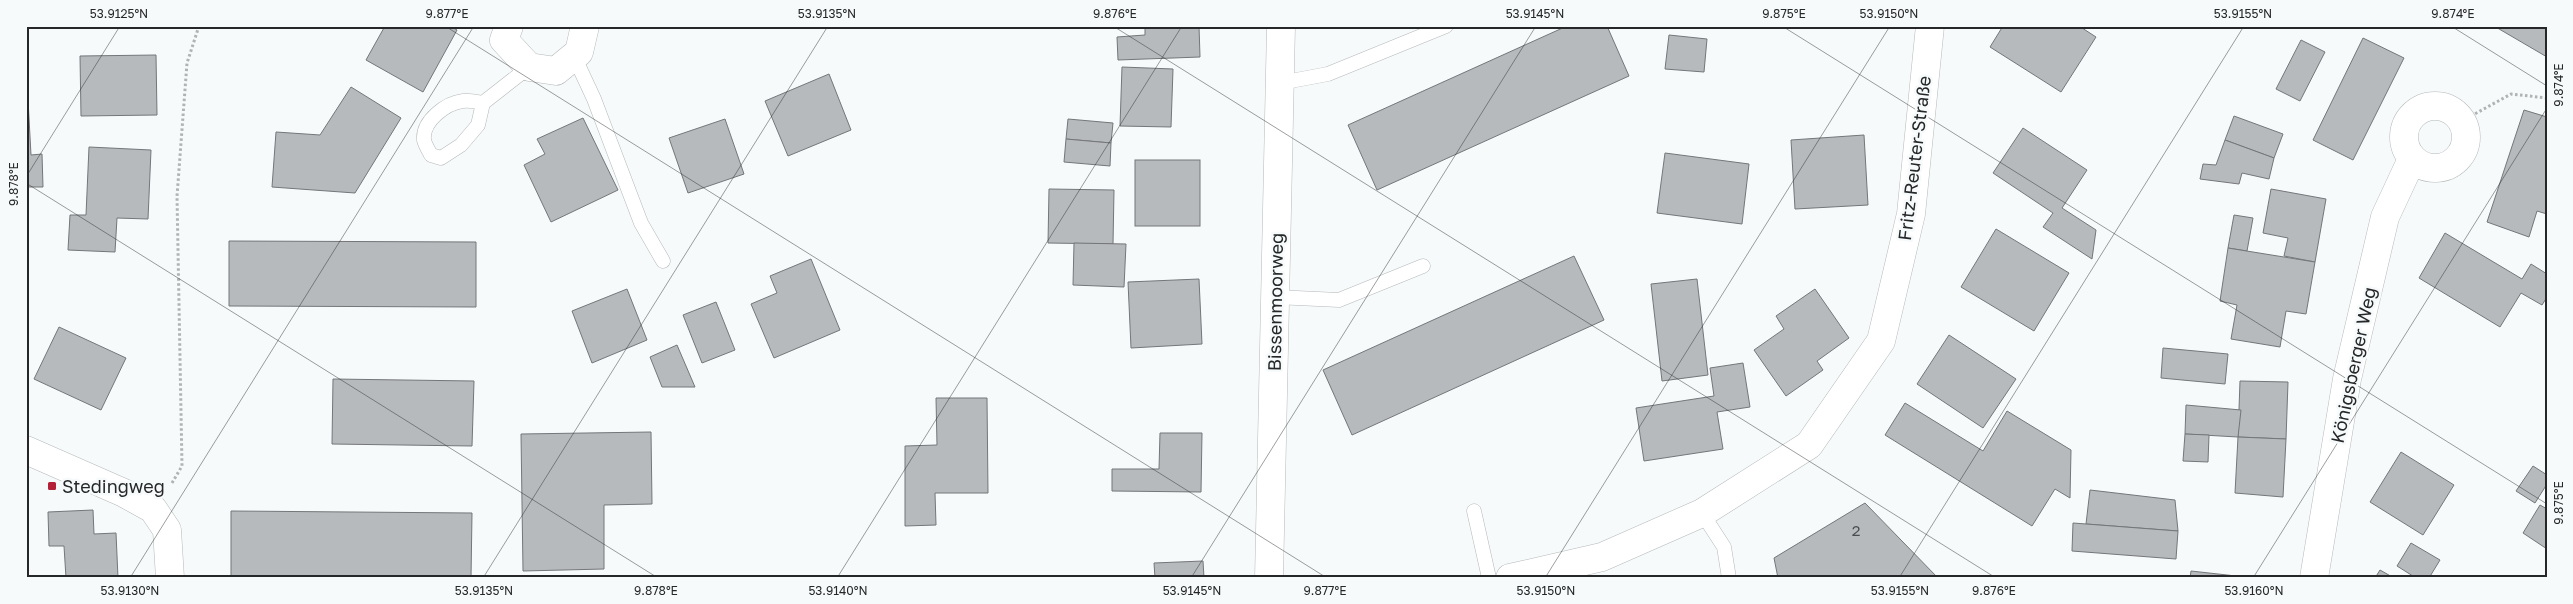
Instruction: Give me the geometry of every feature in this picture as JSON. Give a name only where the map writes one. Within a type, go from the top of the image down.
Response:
[{"type":"street","points":[[509,26],[504,40],[529,67],[556,71],[579,52],[585,26]]},
{"type":"street","name":"Bissenmoorweg","points":[[1269,578],[1281,26]]},
{"type":"street","name":"Fritz-Reuter-Straße","points":[[1510,578],[1602,557],[1702,513],[1808,446],[1881,341],[1911,214],[1930,26]]},
{"type":"street","points":[[2436,106],[2446,107],[2462,121],[2466,130],[2464,150],[2450,165],[2430,168],[2420,165],[2406,151],[2404,130],[2408,120],[2416,112],[2436,106]]},
{"type":"street","name":"Königsberger Weg","points":[[2314,578],[2349,370],[2385,217],[2412,159]]},
{"type":"street","points":[[26,450],[124,493],[153,509],[167,530],[170,578]]},
{"type":"lane","points":[[1280,83],[1328,74],[1446,26]]},
{"type":"lane","points":[[574,56],[594,99],[641,223],[663,261]]},
{"type":"lane","points":[[483,103],[464,100],[448,106],[427,125],[424,141],[431,155],[441,158],[461,145],[478,125],[483,103],[529,67]]},
{"type":"lane","points":[[1275,297],[1339,300],[1424,266]]},
{"type":"lane","points":[[1474,511],[1489,578]]},
{"type":"lane","points":[[1702,513],[1724,547],[1729,578]]},
{"type":"path","points":[[153,509],[166,493],[182,466],[177,196],[187,63],[199,26]]},
{"type":"path","points":[[2462,121],[2511,94],[2547,98]]},
{"type":"building","points":[[385,26],[450,26],[457,30],[423,92],[366,60]]},
{"type":"building","points":[[1145,26],[1199,26],[1200,57],[1118,60],[1117,37],[1145,35]]},
{"type":"building","points":[[1567,26],[1607,26],[1629,76],[1377,190],[1348,125]]},
{"type":"building","points":[[2003,26],[2079,26],[2096,37],[2061,92],[1990,47]]},
{"type":"building","points":[[2494,26],[2547,26],[2547,57]]},
{"type":"building","points":[[1669,35],[1707,39],[1704,72],[1665,69]]},
{"type":"building","points":[[2363,38],[2404,58],[2353,160],[2313,140]]},
{"type":"building","points":[[2301,40],[2325,52],[2300,101],[2276,89]]},
{"type":"building","points":[[156,55],[157,115],[81,116],[80,56]]},
{"type":"building","points":[[26,63],[31,155],[42,154],[43,187],[26,187]]},
{"type":"building","points":[[1122,67],[1173,69],[1171,127],[1120,126]]},
{"type":"building","points":[[829,74],[851,130],[788,156],[765,101]]},
{"type":"building","points":[[351,87],[401,118],[355,193],[272,187],[276,132],[320,135]]},
{"type":"building","points":[[2524,110],[2547,117],[2547,214],[2537,211],[2529,237],[2487,222]]},
{"type":"building","points":[[2234,116],[2283,134],[2274,158],[2225,140]]},
{"type":"building","points":[[583,118],[618,190],[551,222],[524,165],[545,154],[537,139]]},
{"type":"building","points":[[725,119],[744,174],[688,193],[669,138]]},
{"type":"building","points":[[1068,119],[1113,123],[1111,143],[1066,139]]},
{"type":"building","points":[[2023,128],[2087,170],[2062,208],[2096,230],[2092,259],[2043,227],[2053,213],[1993,173]]},
{"type":"building","points":[[1864,135],[1868,205],[1795,209],[1791,140]]},
{"type":"building","points":[[1066,139],[1111,143],[1110,166],[1064,162]]},
{"type":"building","points":[[2225,140],[2274,158],[2269,179],[2242,173],[2239,184],[2200,179],[2203,164],[2216,165]]},
{"type":"building","points":[[89,147],[151,150],[148,219],[117,218],[115,252],[68,250],[70,215],[86,215]]},
{"type":"building","points":[[1665,153],[1749,164],[1742,224],[1657,213]]},
{"type":"building","points":[[1135,160],[1200,160],[1200,226],[1135,226]]},
{"type":"building","points":[[1049,189],[1114,190],[1113,244],[1048,243]]},
{"type":"building","points":[[2271,189],[2326,199],[2315,262],[2284,256],[2288,238],[2263,233]]},
{"type":"building","points":[[2234,215],[2253,218],[2247,251],[2228,248]]},
{"type":"building","points":[[1996,229],[2069,273],[2034,331],[1961,287]]},
{"type":"building","points":[[2445,233],[2522,279],[2531,264],[2547,274],[2547,297],[2542,305],[2521,293],[2500,327],[2419,278]]},
{"type":"building","points":[[229,241],[476,242],[476,307],[229,306]]},
{"type":"building","points":[[1074,243],[1126,244],[1124,287],[1073,285]]},
{"type":"building","points":[[2228,248],[2315,262],[2306,314],[2286,311],[2280,347],[2231,339],[2237,305],[2220,301]]},
{"type":"building","points":[[1574,256],[1604,320],[1352,435],[1323,370]]},
{"type":"building","points":[[811,259],[840,330],[774,358],[751,304],[777,293],[770,276]]},
{"type":"building","points":[[1199,279],[1202,344],[1131,348],[1128,282]]},
{"type":"building","points":[[1697,279],[1708,375],[1662,381],[1651,284]]},
{"type":"building","points":[[627,289],[647,340],[592,363],[572,311]]},
{"type":"building","points":[[1815,289],[1849,338],[1817,361],[1823,370],[1786,396],[1754,350],[1784,329],[1776,316]]},
{"type":"building","points":[[716,302],[735,350],[702,363],[683,315]]},
{"type":"building","points":[[59,327],[126,358],[101,410],[34,379]]},
{"type":"building","points":[[1949,335],[2016,379],[1983,428],[1917,384]]},
{"type":"building","points":[[677,345],[695,387],[662,387],[650,357]]},
{"type":"building","points":[[2163,348],[2228,354],[2225,384],[2161,378]]},
{"type":"building","points":[[1743,363],[1750,407],[1717,412],[1723,449],[1644,461],[1636,408],[1714,396],[1710,368]]},
{"type":"building","points":[[333,379],[474,381],[472,446],[332,444]]},
{"type":"building","points":[[2240,381],[2288,382],[2286,439],[2238,437]]},
{"type":"building","points":[[936,398],[987,398],[988,493],[935,493],[936,525],[905,526],[905,446],[937,445]]},
{"type":"building","points":[[1905,403],[1983,451],[2007,411],[2071,450],[2070,498],[2055,489],[2032,526],[1885,435]]},
{"type":"building","points":[[2186,405],[2241,410],[2238,437],[2185,434]]},
{"type":"building","points":[[651,432],[652,504],[604,505],[604,569],[523,571],[521,434]]},
{"type":"building","points":[[1160,433],[1202,433],[1201,492],[1112,491],[1112,469],[1159,469]]},
{"type":"building","points":[[2185,434],[2209,435],[2208,462],[2183,461]]},
{"type":"building","points":[[2238,437],[2286,439],[2283,497],[2235,493]]},
{"type":"building","points":[[2401,452],[2454,485],[2423,535],[2370,502]]},
{"type":"building","points":[[2533,466],[2547,475],[2547,484],[2535,503],[2516,491]]},
{"type":"building","points":[[2090,490],[2175,500],[2178,531],[2086,524]]},
{"type":"building","points":[[1865,503],[1938,578],[1778,578],[1774,558]]},
{"type":"building","points":[[2540,505],[2547,509],[2547,549],[2523,533]]},
{"type":"building","points":[[93,510],[94,534],[116,533],[118,578],[66,578],[64,546],[49,546],[48,512]]},
{"type":"building","points":[[231,511],[472,513],[471,578],[231,578]]},
{"type":"building","points":[[2073,523],[2178,531],[2176,559],[2072,551]]},
{"type":"building","points":[[2411,543],[2440,560],[2429,578],[2416,578],[2397,566]]},
{"type":"building","points":[[1203,561],[1204,578],[1155,578],[1154,563]]},
{"type":"building","points":[[2380,570],[2394,578],[2375,578]]},
{"type":"building","points":[[2191,571],[2254,578],[2190,578]]},
{"type":"place","name":"Stedingweg","points":[[52,486]]}]
